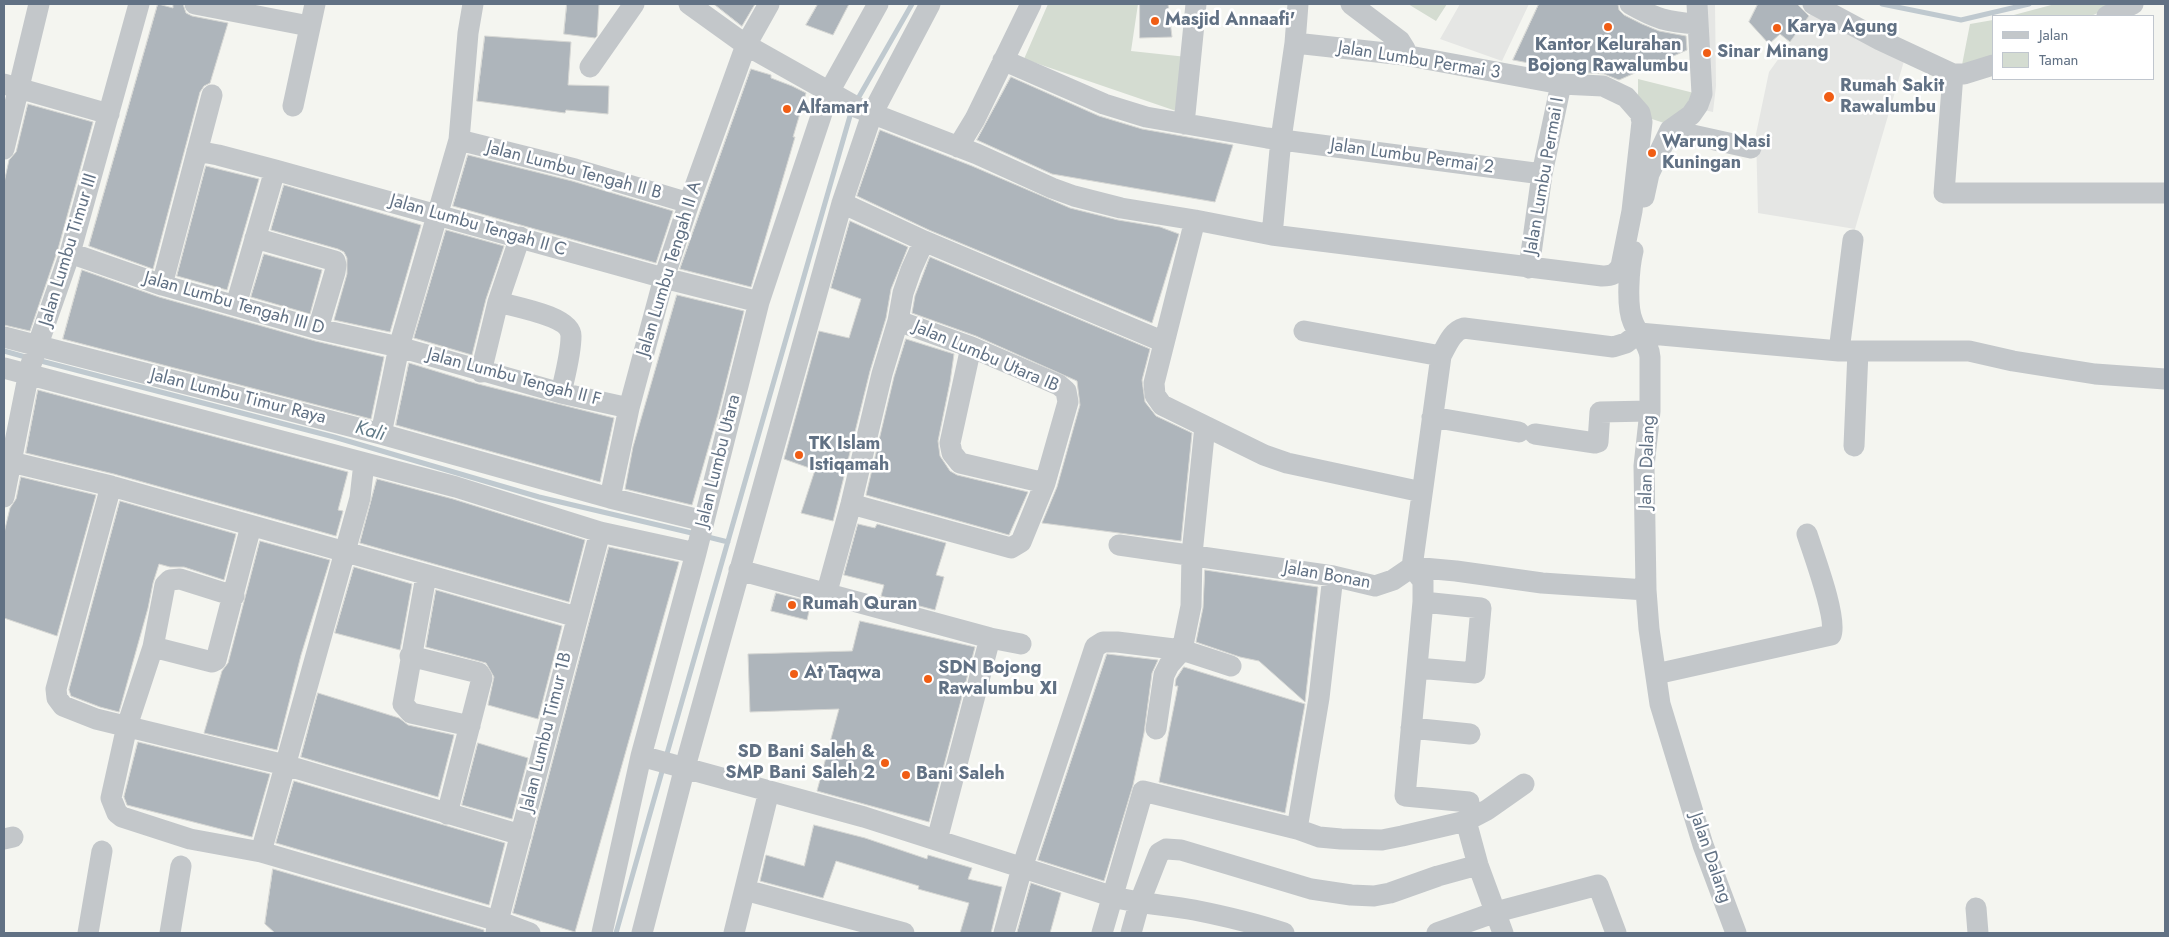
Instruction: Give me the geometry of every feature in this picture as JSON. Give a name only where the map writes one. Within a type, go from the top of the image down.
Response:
[{"type":"street","points":[[4,150],[12,86],[39,4]]},
{"type":"street","name":"Jalan Lumbu Timur III","points":[[4,497],[33,360],[70,253],[139,4]]},
{"type":"street","points":[[195,4],[309,26]]},
{"type":"street","points":[[292,106],[315,4]]},
{"type":"street","points":[[381,434],[399,348],[459,140],[468,33],[473,4]]},
{"type":"street","points":[[590,67],[634,4]]},
{"type":"street","points":[[689,4],[746,45],[833,95],[865,111],[958,146],[1074,196],[1121,208],[1272,235],[1529,268]]},
{"type":"street","name":"Jalan Lumbu Tengah II A","points":[[610,498],[629,408],[664,278],[746,45],[769,4]]},
{"type":"street","name":"Jalan Lumbu Utara","points":[[661,762],[700,536],[760,302],[833,95],[878,4]]},
{"type":"street","name":"Jalan Lumbu Utara","points":[[602,933],[661,762],[739,570],[842,202],[865,111],[930,4]]},
{"type":"street","points":[[958,146],[975,119],[1031,4]]},
{"type":"street","points":[[1184,124],[1196,4]]},
{"type":"street","points":[[1272,235],[1281,140],[1295,43],[1298,4]]},
{"type":"street","points":[[1351,4],[1400,41],[1405,49],[1404,56]]},
{"type":"street","points":[[1630,4],[1656,18],[1667,21],[1697,14]]},
{"type":"street","points":[[1813,4],[1880,40],[1953,74],[1964,74],[1992,65]]},
{"type":"street","points":[[2109,15],[2133,4]]},
{"type":"street","name":"Jalan Dalang","points":[[1697,14],[1702,94],[1698,105],[1691,115],[1670,130],[1649,174],[1629,266],[1631,316],[1650,349],[1650,411],[1644,466],[1646,590],[1649,629],[1660,704],[1703,845],[1736,933]]},
{"type":"street","name":"Jalan Lumbu Permai 3","points":[[1295,43],[1404,56],[1561,84],[1603,86],[1626,97],[1640,113],[1642,122],[1632,211],[1621,266],[1611,276],[1529,268]]},
{"type":"street","name":"Jalan Lumbu Permai 2","points":[[1003,60],[1104,104],[1146,117],[1281,140],[1542,174]]},
{"type":"street","points":[[1953,74],[1944,193],[2165,193]]},
{"type":"street","name":"Jalan Lumbu Permai I","points":[[1529,268],[1542,174],[1561,84]]},
{"type":"street","points":[[12,86],[110,114]]},
{"type":"street","points":[[162,285],[212,95]]},
{"type":"street","points":[[1670,130],[1751,148]]},
{"type":"street","name":"Jalan Lumbu Tengah II B","points":[[459,140],[575,169],[689,203]]},
{"type":"street","name":"Jalan Lumbu Tengah II C","points":[[196,151],[275,170],[664,278],[760,302]]},
{"type":"street","points":[[236,305],[275,170]]},
{"type":"street","points":[[842,202],[924,240],[1164,342]]},
{"type":"street","points":[[1195,220],[1154,383],[1158,401],[1162,405],[1264,455],[1287,464],[1422,492]]},
{"type":"street","points":[[480,372],[498,302],[520,237]]},
{"type":"street","points":[[255,238],[335,261],[335,272],[318,329]]},
{"type":"street","points":[[826,594],[851,504],[882,374],[898,321],[903,293],[924,240]]},
{"type":"street","points":[[1853,240],[1848,351],[1854,446]]},
{"type":"street","name":"Jalan Lumbu Tengah III D","points":[[70,253],[162,285],[318,329],[399,348]]},
{"type":"street","points":[[498,302],[557,318],[566,325],[572,334],[561,393]]},
{"type":"street","name":"Jalan Lumbu Utara IB","points":[[851,504],[1010,548],[1021,542],[1045,483],[1068,402],[1066,391],[1059,385],[971,347],[898,321]]},
{"type":"street","points":[[1468,811],[1405,796],[1423,602],[1423,581],[1412,567],[1441,356],[1452,335],[1458,330],[1464,328],[1613,347],[1626,343],[1640,333],[1848,351],[1969,351],[2095,374],[2165,379]]},
{"type":"street","points":[[1304,331],[1441,356]]},
{"type":"street","name":"Jalan Lumbu Timur Raya","points":[[4,336],[33,360],[364,463],[456,487],[600,532],[700,536]]},
{"type":"street","points":[[971,347],[950,443],[952,453],[960,463],[1045,483]]},
{"type":"street","name":"Jalan Lumbu Tengah II F","points":[[399,348],[480,372],[629,408]]},
{"type":"street","name":"Jalan Lumbu Timur Raya","points":[[4,368],[33,360],[381,434],[610,498],[700,536]]},
{"type":"street","points":[[1432,417],[1595,443],[1598,442],[1600,412],[1650,411]]},
{"type":"street","points":[[1156,728],[1164,675],[1169,665],[1182,650],[1191,606],[1192,554],[1205,426]]},
{"type":"street","points":[[11,462],[111,486],[577,617]]},
{"type":"street","points":[[261,852],[360,498],[364,463]]},
{"type":"street","points":[[111,486],[56,689],[57,698],[63,706],[96,719],[285,765],[521,835]]},
{"type":"street","points":[[153,647],[212,662],[216,660],[251,526]]},
{"type":"street","name":"Jalan Lumbu Timur 1B","points":[[497,927],[600,532]]},
{"type":"street","points":[[1656,674],[1831,635],[1833,631],[1831,613],[1807,534]]},
{"type":"street","name":"Jalan Bonan","points":[[1120,545],[1333,576],[1375,586],[1394,580],[1412,567]]},
{"type":"street","points":[[1412,567],[1542,583],[1646,590]]},
{"type":"street","points":[[739,570],[990,638],[1021,644]]},
{"type":"street","points":[[426,576],[410,656],[403,704],[408,711],[470,726]]},
{"type":"street","points":[[1297,829],[1319,698],[1333,576]]},
{"type":"street","points":[[234,596],[180,579],[170,580],[165,585],[153,647],[127,726],[111,798],[117,813],[190,839],[261,852],[497,927],[530,933]]},
{"type":"street","points":[[1417,668],[1475,673],[1481,608],[1423,602]]},
{"type":"street","points":[[937,840],[990,638]]},
{"type":"street","points":[[1004,933],[1022,868],[1094,647],[1103,642],[1117,642],[1182,650],[1232,666]]},
{"type":"street","points":[[410,656],[481,675],[481,682],[447,814]]},
{"type":"street","points":[[1411,728],[1470,734]]},
{"type":"street","points":[[642,933],[661,762],[864,817],[1139,904],[1193,910],[1235,927],[1284,933]]},
{"type":"street","points":[[1102,933],[1114,897],[1143,791],[1297,829],[1319,837],[1382,840],[1468,811],[1487,810],[1524,784]]},
{"type":"street","points":[[734,933],[769,791]]},
{"type":"street","points":[[1468,811],[1478,865],[1503,933]]},
{"type":"street","points":[[1131,933],[1139,904],[1159,852],[1166,849],[1181,850],[1311,889],[1350,895],[1374,896],[1390,893],[1438,876],[1478,865]]},
{"type":"street","points":[[88,933],[102,851]]},
{"type":"street","points":[[170,933],[181,866]]},
{"type":"street","points":[[1437,933],[1496,912],[1598,885],[1616,933]]},
{"type":"street","points":[[745,890],[904,933]]},
{"type":"street","points":[[1976,908],[1978,933]]},
{"type":"shaded area","points":[[1460,4],[1529,4],[1502,61],[1440,39]]},
{"type":"shaded area","points":[[1701,4],[1715,4],[1716,86],[1713,112],[1699,109]]},
{"type":"shaded area","name":"Rumah Sakit Rawalumbu","points":[[1812,12],[1904,61],[1855,229],[1758,213],[1756,134],[1769,72]]},
{"type":"green space","points":[[1048,4],[1138,4],[1131,51],[1187,57],[1179,112],[1024,59]]},
{"type":"green space","points":[[1408,4],[1447,4],[1436,21]]},
{"type":"green space","points":[[2055,4],[2118,4],[2093,15],[2014,15]]},
{"type":"green space","points":[[1992,20],[1992,56],[1962,65],[1970,24]]},
{"type":"green space","points":[[1638,79],[1698,94],[1670,125],[1646,117],[1638,104]]},
{"type":"building","points":[[158,4],[173,8],[173,4],[183,4],[186,13],[192,16],[228,23],[210,83],[204,86],[200,92],[153,269],[89,246]]},
{"type":"building","points":[[567,4],[599,4],[597,36],[595,38],[564,34]]},
{"type":"building","points":[[714,4],[755,4],[742,26]]},
{"type":"building","points":[[818,4],[849,4],[833,35],[806,25]]},
{"type":"building","name":"Masjid Annaafi'","points":[[1140,4],[1168,4],[1172,37],[1140,38]]},
{"type":"building","name":"Kantor Kelurahan Bojong Rawalumbu","points":[[1539,4],[1618,4],[1619,10],[1624,15],[1642,24],[1659,31],[1686,36],[1687,50],[1619,80],[1604,74],[1576,72],[1513,60]]},
{"type":"building","name":"Karya Agung","points":[[1758,4],[1797,4],[1809,16],[1790,42],[1780,34],[1769,44],[1749,22]]},
{"type":"building","points":[[485,36],[571,42],[568,85],[609,86],[608,114],[566,110],[565,113],[477,101]]},
{"type":"building","points":[[751,69],[771,75],[771,78],[806,93],[751,287],[680,269]]},
{"type":"building","points":[[1011,77],[1099,116],[1142,129],[1233,145],[1215,202],[1052,174],[977,140]]},
{"type":"building","points":[[28,104],[93,122],[58,249],[30,331],[4,325],[4,183],[9,160],[16,152]]},
{"type":"building","points":[[880,130],[972,166],[1070,208],[1118,220],[1160,227],[1179,234],[1152,323],[929,230],[857,196]]},
{"type":"building","points":[[468,155],[572,181],[673,211],[656,263],[453,206]]},
{"type":"building","points":[[206,166],[259,179],[227,290],[177,276]]},
{"type":"building","points":[[284,185],[421,225],[390,332],[334,320],[347,274],[347,258],[344,252],[338,249],[271,230]]},
{"type":"building","points":[[850,221],[908,247],[891,289],[886,318],[870,371],[833,521],[801,513],[815,470],[784,459],[819,331],[849,338],[861,299],[831,288]]},
{"type":"building","points":[[446,230],[504,246],[486,299],[472,355],[414,338]]},
{"type":"building","points":[[264,254],[322,270],[310,314],[251,297]]},
{"type":"building","points":[[930,257],[1150,349],[1142,380],[1145,402],[1156,416],[1192,433],[1181,541],[1042,523],[1057,487],[1080,405],[1077,381],[976,336],[912,313],[915,296]]},
{"type":"building","points":[[82,270],[159,297],[315,341],[384,357],[371,419],[63,339]]},
{"type":"building","points":[[677,295],[744,311],[718,414],[692,505],[625,489],[633,447]]},
{"type":"building","points":[[906,339],[954,354],[938,441],[940,456],[950,471],[957,475],[1028,492],[1009,535],[866,495],[894,377]]},
{"type":"building","points":[[409,363],[478,384],[614,418],[600,482],[396,425]]},
{"type":"building","points":[[38,390],[348,472],[338,510],[343,511],[336,536],[114,474],[26,453]]},
{"type":"building","points":[[21,477],[96,495],[57,636],[4,618],[4,533],[10,508],[16,499]]},
{"type":"building","points":[[377,479],[453,499],[585,540],[569,602],[360,543]]},
{"type":"building","points":[[120,501],[236,534],[224,580],[184,567],[170,567],[159,564],[119,712],[71,696],[69,690]]},
{"type":"building","points":[[858,524],[875,528],[877,524],[946,543],[936,575],[944,577],[935,610],[881,596],[884,585],[844,575]]},
{"type":"building","points":[[260,541],[330,560],[301,655],[277,750],[204,733],[222,671],[228,663]]},
{"type":"building","points":[[609,547],[679,562],[575,932],[513,913]]},
{"type":"building","points":[[354,567],[412,584],[400,650],[335,633]]},
{"type":"building","points":[[1205,570],[1318,587],[1305,702],[1259,661],[1240,657],[1196,642],[1203,608]]},
{"type":"building","points":[[436,590],[562,626],[538,719],[488,705],[494,677],[486,663],[426,647]]},
{"type":"building","name":"Rumah Quran","points":[[776,593],[811,602],[807,620],[771,611]]},
{"type":"building","points":[[860,621],[975,647],[929,822],[817,791],[839,709],[750,712],[748,654],[852,651]]},
{"type":"building","points":[[1107,654],[1158,660],[1152,673],[1144,733],[1133,785],[1104,881],[1038,860]]},
{"type":"building","points":[[1184,667],[1305,704],[1285,813],[1159,782],[1178,686],[1175,686],[1176,679]]},
{"type":"building","points":[[318,693],[399,718],[408,725],[454,735],[438,797],[301,757]]},
{"type":"building","points":[[138,742],[270,774],[252,837],[127,805],[124,797]]},
{"type":"building","points":[[478,743],[528,758],[512,819],[462,805]]},
{"type":"building","points":[[294,781],[505,843],[489,905],[276,843]]},
{"type":"building","points":[[814,825],[865,838],[927,859],[928,855],[972,868],[968,879],[1002,887],[991,933],[960,933],[969,903],[918,889],[919,886],[836,861],[823,898],[760,881],[766,855],[804,866]]},
{"type":"building","points":[[273,869],[484,930],[484,933],[275,933],[265,924]]},
{"type":"building","points":[[1031,883],[1061,893],[1050,933],[1017,933]]},
{"type":"waterway","points":[[856,102],[912,4]]},
{"type":"waterway","points":[[1882,4],[1961,20],[2029,4]]},
{"type":"waterway","points":[[666,757],[852,109]]},
{"type":"waterway","name":"Kali","points":[[4,351],[29,358]]},
{"type":"waterway","name":"Kali","points":[[37,360],[334,437],[539,497],[696,534]]},
{"type":"waterway","name":"Kali","points":[[704,536],[728,542]]},
{"type":"waterway","points":[[616,933],[663,768]]},
{"type":"place","name":"Masjid Annaafi'","points":[[1155,21]]},
{"type":"place","name":"Kantor Kelurahan Bojong Rawalumbu","points":[[1608,27]]},
{"type":"place","name":"Karya Agung","points":[[1777,28]]},
{"type":"place","name":"Sinar Minang","points":[[1707,53]]},
{"type":"place","name":"Rumah Sakit Rawalumbu","points":[[1829,97]]},
{"type":"place","name":"Alfamart","points":[[787,109]]},
{"type":"place","name":"Warung Nasi Kuningan","points":[[1652,153]]},
{"type":"place","name":"TK Islam Istiqamah","points":[[799,455]]},
{"type":"place","name":"Rumah Quran","points":[[792,605]]},
{"type":"place","name":"At Taqwa","points":[[794,674]]},
{"type":"place","name":"SDN Bojong Rawalumbu XI","points":[[928,679]]},
{"type":"place","name":"SD Bani Saleh & SMP Bani Saleh 2","points":[[885,763]]},
{"type":"place","name":"Bani Saleh","points":[[906,775]]}]
